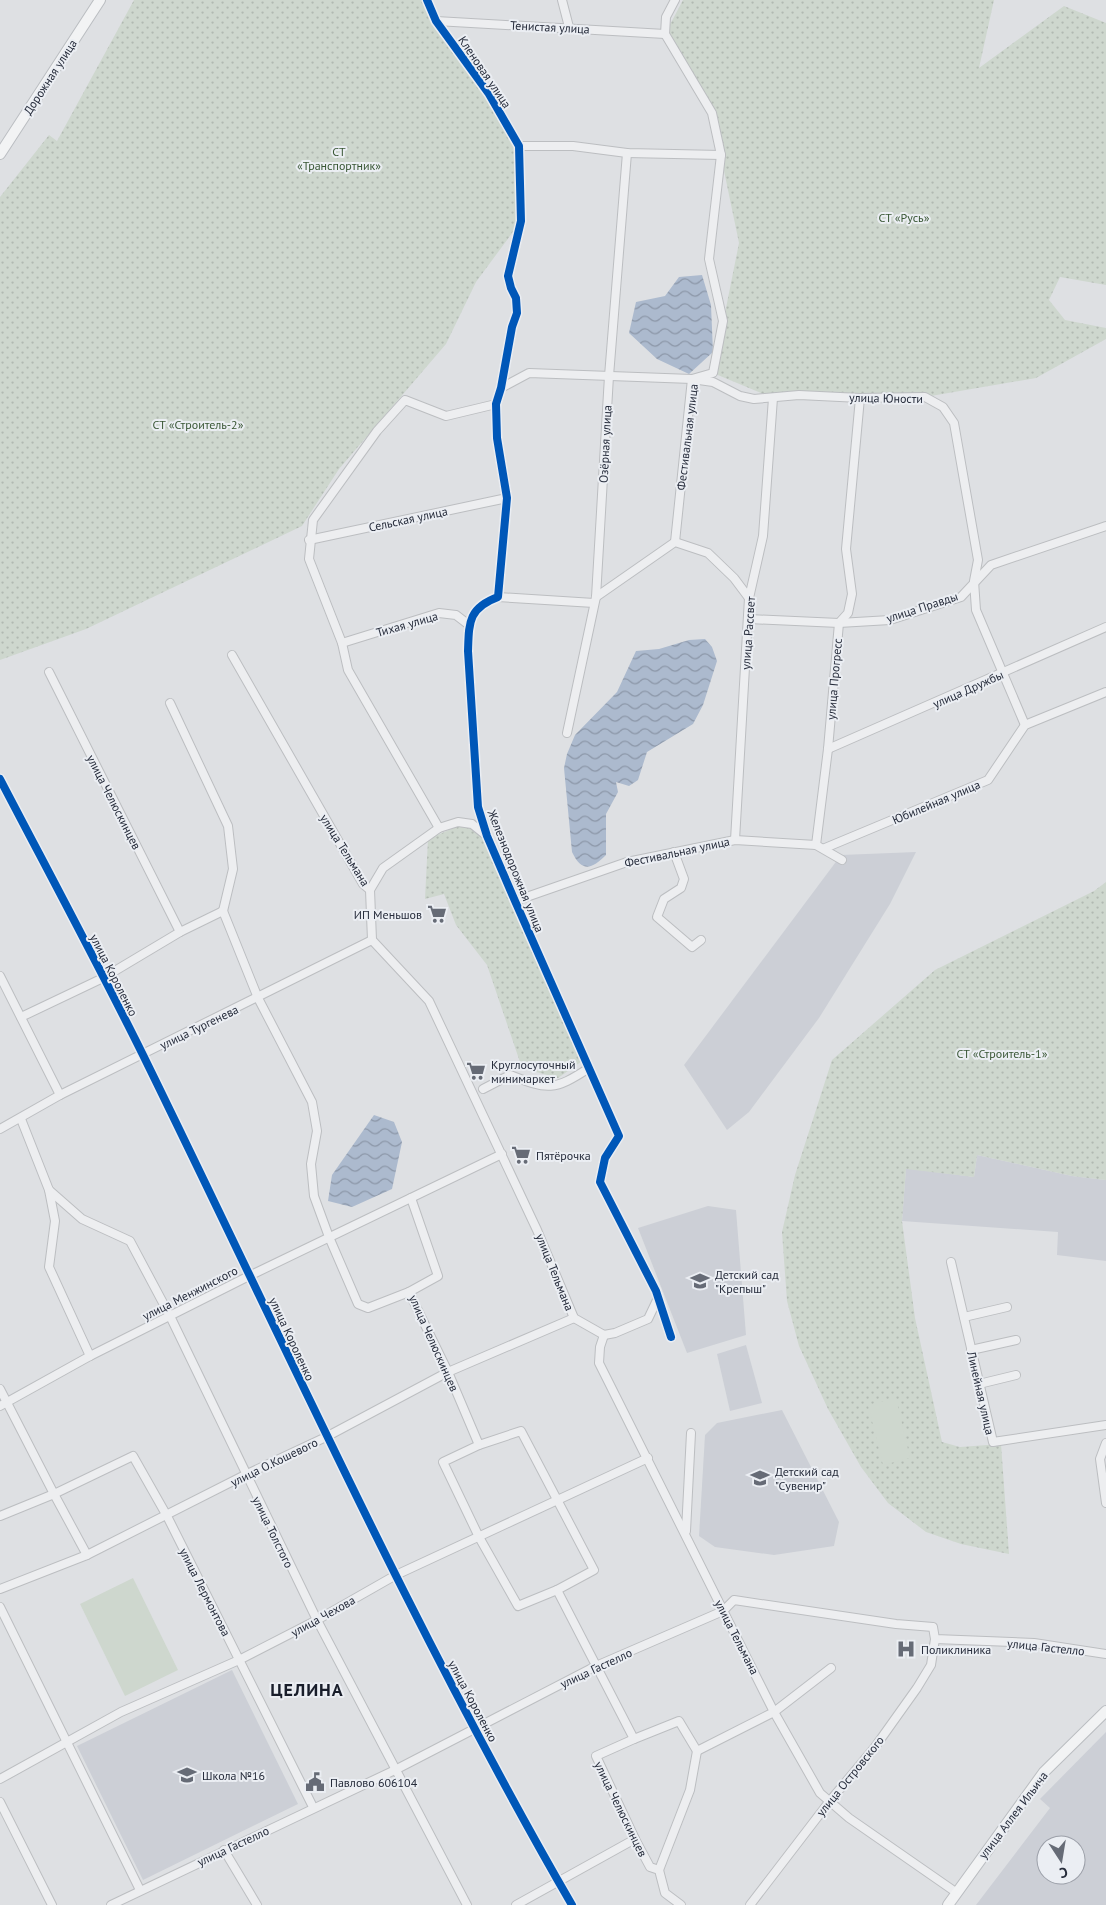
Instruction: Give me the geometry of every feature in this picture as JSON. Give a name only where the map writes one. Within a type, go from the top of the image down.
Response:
[{"type":"main road","name":"Дорожная улица","points":[[0,154],[100,0]]},
{"type":"main road","name":"улица Аллея Ильича","points":[[948,1905],[1044,1772],[1106,1711]]},
{"type":"street","name":"Кленовая улица","points":[[427,0],[436,21],[489,94],[519,146],[521,221],[508,276],[510,288],[516,298],[517,313],[512,327],[501,388]]},
{"type":"street","points":[[562,0],[569,27]]},
{"type":"street","points":[[665,34],[666,17],[675,0]]},
{"type":"street","name":"Тенистая улица","points":[[436,21],[569,27],[665,34]]},
{"type":"street","name":"Фестивальная улица","points":[[665,34],[712,113],[721,155],[709,259],[723,321],[713,373],[692,379],[675,542]]},
{"type":"street","points":[[519,146],[573,146],[627,153],[721,155]]},
{"type":"street","name":"Озёрная улица","points":[[567,733],[595,600],[609,376],[627,153]]},
{"type":"street","name":"улица Юности","points":[[501,388],[529,373],[692,379],[713,382],[740,396],[754,399],[799,395],[860,398],[925,397],[943,407],[954,422],[978,560],[974,581],[976,610],[1024,725]]},
{"type":"street","points":[[501,388],[496,404],[496,438],[507,498],[498,597],[595,600],[675,542],[708,553],[734,578],[749,598]]},
{"type":"street","name":"улица Рассвет","points":[[735,840],[749,598],[763,536],[773,398]]},
{"type":"street","name":"улица Прогресс","points":[[816,844],[828,749],[839,623],[848,613],[852,594],[846,549],[860,398]]},
{"type":"street","points":[[439,828],[348,670],[342,643],[313,573],[309,558],[309,540],[313,520],[377,431],[405,400],[446,416],[496,404]]},
{"type":"street","name":"Сельская улица","points":[[309,540],[507,498]]},
{"type":"street","name":"улица Правды","points":[[749,618],[839,623],[890,620],[961,597],[990,565],[1106,526]]},
{"type":"street","name":"Железнодорожная улица","points":[[498,597],[485,602],[474,611],[469,625],[468,651],[478,807],[487,836],[514,901],[619,1136],[605,1158],[600,1182],[658,1298],[671,1337]]},
{"type":"street","name":"Тихая улица","points":[[342,643],[439,613],[456,615],[469,625]]},
{"type":"street","name":"улица Дружбы","points":[[828,749],[1106,627]]},
{"type":"street","name":"улица Тельмана","points":[[232,655],[363,884],[370,890],[372,940],[429,1001],[537,1230],[574,1318],[604,1336],[600,1347],[600,1363],[774,1712],[820,1793],[829,1802],[956,1893]]},
{"type":"street","name":"улица Челюскинцев","points":[[48,672],[180,932]]},
{"type":"street","points":[[1024,725],[1106,692]]},
{"type":"street","points":[[170,703],[228,826],[232,869],[223,911],[258,998],[312,1102],[317,1131],[311,1164],[314,1196],[329,1237],[358,1304],[368,1308],[409,1292]]},
{"type":"street","name":"Юбилейная улица","points":[[825,848],[988,780],[1024,725]]},
{"type":"street","name":"улица Короленко","points":[[0,779],[142,1054],[326,1437],[474,1729],[572,1905]]},
{"type":"street","points":[[370,890],[383,868],[439,828],[458,822],[472,824],[487,836]]},
{"type":"street","name":"Фестивальная улица","points":[[514,901],[627,862],[735,840],[816,844],[842,860]]},
{"type":"street","points":[[674,852],[684,878],[681,888],[664,899],[657,917],[692,947],[701,940]]},
{"type":"street","points":[[21,1017],[103,978],[180,932],[223,911]]},
{"type":"street","name":"улица Тургенева","points":[[0,1130],[60,1095],[372,940]]},
{"type":"street","points":[[0,976],[60,1095]]},
{"type":"street","points":[[483,1089],[510,1074],[539,1086],[565,1084],[589,1068]]},
{"type":"street","name":"улица Толстого","points":[[20,1119],[49,1190],[54,1221],[49,1267],[90,1356]]},
{"type":"street","name":"улица Менжинского","points":[[4,1405],[90,1356],[249,1276],[502,1154]]},
{"type":"street","name":"улица Толстого","points":[[49,1190],[82,1219],[130,1241],[170,1316],[245,1475],[317,1620],[467,1905]]},
{"type":"street","name":"улица Челюскинцев","points":[[411,1198],[438,1276],[409,1292],[448,1372],[479,1445]]},
{"type":"street","name":"Линейная улица","points":[[951,1262],[993,1442],[1106,1425]]},
{"type":"street","points":[[604,1336],[615,1334],[648,1319],[658,1298]]},
{"type":"street","points":[[964,1317],[1007,1307]]},
{"type":"street","name":"улица О.Кошевого","points":[[0,1589],[87,1555],[245,1475],[326,1437],[448,1372],[574,1318]]},
{"type":"street","points":[[971,1350],[1016,1340]]},
{"type":"street","points":[[979,1384],[1016,1375]]},
{"type":"street","points":[[0,1389],[4,1405],[87,1555]]},
{"type":"street","points":[[521,1431],[557,1500],[594,1570],[557,1590],[518,1606],[479,1537],[442,1462],[479,1445],[521,1431]]},
{"type":"street","points":[[686,1533],[691,1433]]},
{"type":"street","points":[[1106,1443],[1100,1459],[1106,1503]]},
{"type":"street","name":"улица Лермонтова","points":[[0,1516],[54,1494],[133,1456],[167,1516],[313,1807]]},
{"type":"street","name":"улица Чехова","points":[[0,1779],[121,1712],[239,1660],[317,1620],[396,1575],[648,1458]]},
{"type":"street","points":[[557,1590],[634,1739],[679,1720],[697,1751],[690,1790],[659,1870]]},
{"type":"street","name":"улица Гастелло","points":[[111,1905],[313,1807],[395,1770],[596,1666],[723,1611],[734,1600],[896,1624],[933,1627],[935,1639],[1034,1643],[1106,1654]]},
{"type":"street","points":[[0,1607],[140,1890]]},
{"type":"street","name":"улица Островского","points":[[750,1905],[829,1802],[875,1747],[917,1688],[931,1665],[935,1639]]},
{"type":"street","points":[[697,1751],[774,1712],[831,1668]]},
{"type":"street","name":"улица Челюскинцев","points":[[634,1739],[596,1756],[635,1840],[650,1867],[659,1870],[665,1893],[681,1905]]},
{"type":"street","points":[[0,1802],[52,1905]]},
{"type":"street","points":[[516,1905],[635,1840]]},
{"type":"street","points":[[224,1850],[257,1905]]},
{"type":"shaded area","points":[[916,852],[890,904],[819,1018],[749,1112],[727,1130],[684,1065],[841,855]]},
{"type":"shaded area","points":[[977,1155],[1072,1176],[1106,1180],[1106,1261],[1057,1255],[1058,1232],[902,1221],[906,1168],[974,1177]]},
{"type":"shaded area","name":"Детский сад \"Крепыш\"","points":[[708,1206],[736,1210],[746,1335],[687,1353],[638,1228]]},
{"type":"shaded area","points":[[746,1345],[762,1403],[730,1411],[717,1354]]},
{"type":"shaded area","name":"Детский сад \"Сувенир\"","points":[[782,1410],[839,1522],[834,1546],[774,1555],[715,1547],[699,1536],[705,1435],[717,1423]]},
{"type":"shaded area","name":"Школа №16","points":[[232,1670],[298,1804],[143,1880],[77,1746]]},
{"type":"shaded area","points":[[1106,1732],[1106,1905],[976,1905],[1050,1808],[1040,1799]]},
{"type":"green space","points":[[134,0],[423,0],[432,23],[489,94],[519,146],[521,221],[476,282],[446,344],[339,469],[302,526],[86,629],[0,660],[0,197],[49,135],[57,141]]},
{"type":"green space","name":"СТ «Русь»","points":[[683,0],[994,0],[979,68],[1064,6],[1106,23],[1106,285],[1060,277],[1049,300],[1065,320],[1106,328],[1106,339],[1036,378],[925,397],[773,398],[713,373],[739,243],[712,113],[665,34]]},
{"type":"green space","points":[[463,824],[487,836],[585,1059],[558,1078],[522,1068],[487,965],[456,925],[444,894],[425,899],[428,839]]},
{"type":"green space","name":"СТ «Строитель-1»","points":[[1106,882],[1106,1180],[1072,1176],[977,1155],[974,1177],[906,1169],[902,1221],[915,1318],[942,1442],[960,1447],[1001,1444],[1009,1554],[961,1544],[926,1532],[888,1503],[861,1467],[828,1409],[799,1346],[787,1301],[782,1232],[795,1175],[832,1060],[935,970],[1094,891]]},
{"type":"green space","points":[[896,1398],[910,1458],[883,1465],[868,1405]]},
{"type":"green space","points":[[133,1578],[178,1670],[125,1696],[80,1604]]},
{"type":"water","points":[[702,275],[711,305],[713,352],[689,374],[657,359],[629,333],[636,302],[665,296],[679,277]]},
{"type":"water","points":[[705,639],[712,647],[717,661],[703,705],[693,724],[647,752],[638,780],[629,786],[616,782],[618,792],[606,814],[606,855],[592,866],[583,866],[572,852],[564,768],[567,754],[575,735],[617,692],[636,651],[659,649],[689,640]]},
{"type":"water","points":[[374,1115],[394,1122],[402,1142],[392,1189],[352,1207],[328,1201],[332,1175]]},
{"type":"cycle path","points":[[427,0],[436,21],[489,94],[519,146],[521,221],[508,276],[516,298],[517,313],[512,327],[501,388],[496,404],[497,438],[507,498],[498,597],[488,601],[476,612],[472,618],[469,632],[468,651],[478,807],[487,836],[619,1136],[605,1158],[600,1182],[656,1291],[671,1337]]},
{"type":"cycle path","points":[[0,779],[143,1055],[403,1590],[514,1801],[572,1905]]},
{"type":"place","name":"ИП Меньшов","points":[[437,914]]},
{"type":"place","name":"Круглосуточный минимаркет","points":[[476,1071]]},
{"type":"place","name":"Пятёрочка","points":[[521,1155]]},
{"type":"place","name":"Детский сад \"Крепыш\"","points":[[700,1281]]},
{"type":"place","name":"Детский сад \"Сувенир\"","points":[[760,1478]]},
{"type":"place","name":"Поликлиника","points":[[906,1649]]},
{"type":"place","name":"Школа №16","points":[[187,1775]]},
{"type":"place","name":"Павлово 606104","points":[[315,1782]]},
{"type":"district","name":"ЦЕЛИНА","points":[[307,1689]]},
{"type":"park label","name":"СТ «Транспортник»","points":[[339,158]]},
{"type":"park label","name":"СТ «Строитель-2»","points":[[198,424]]}]
